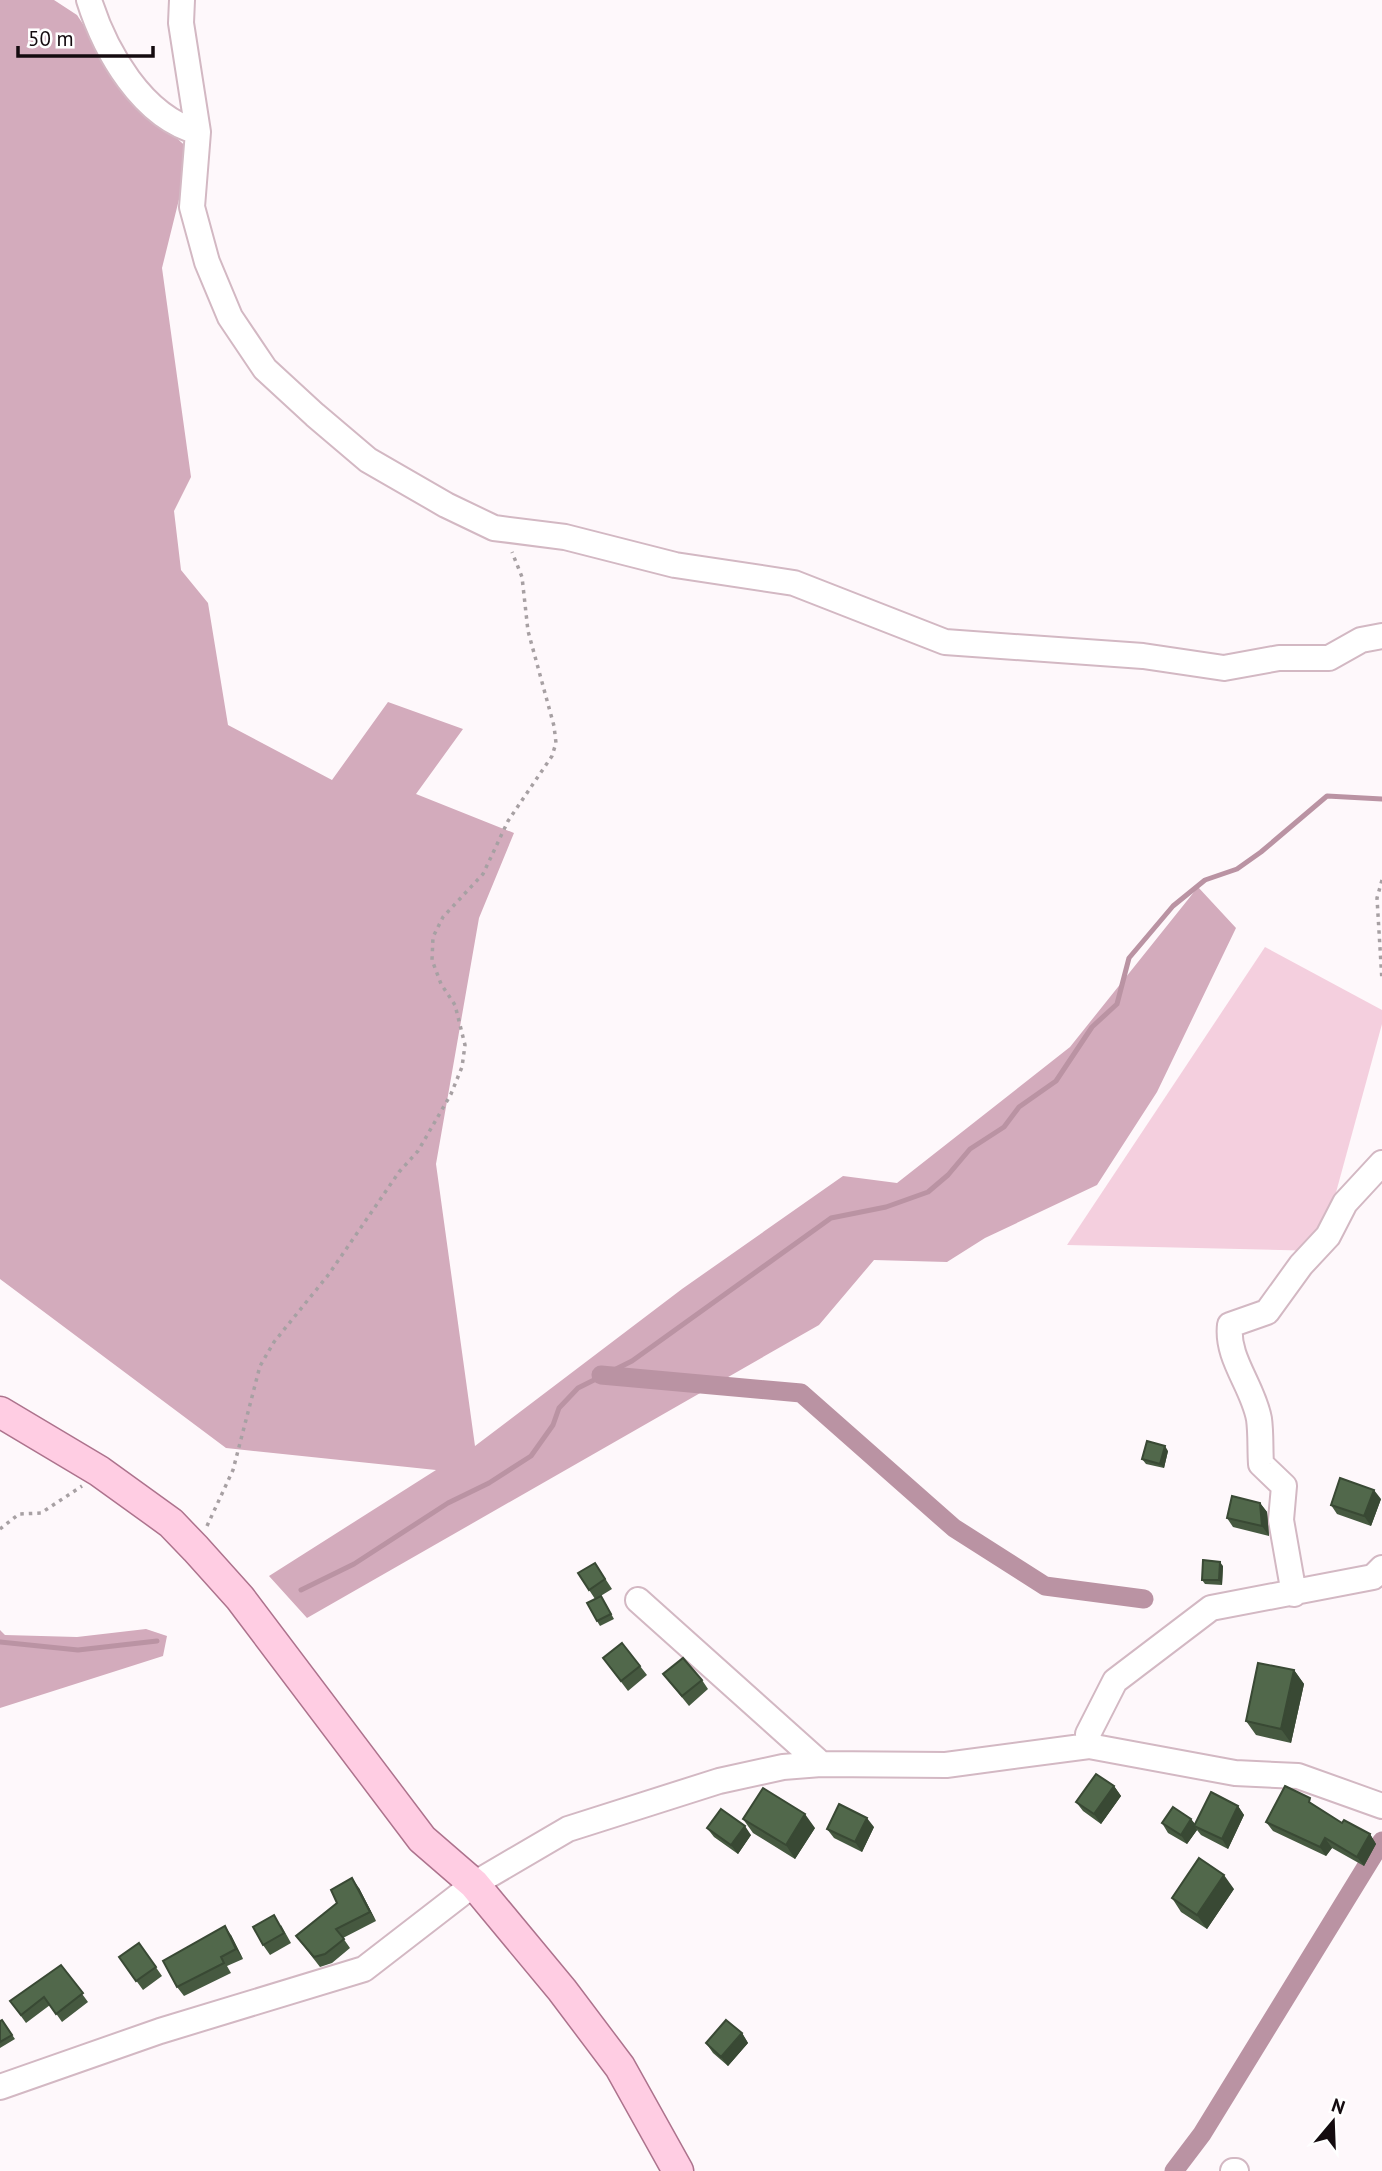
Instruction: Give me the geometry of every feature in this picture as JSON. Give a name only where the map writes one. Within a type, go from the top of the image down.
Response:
[{"type":"main road","points":[[0,1412],[99,1471],[171,1522],[240,1598],[422,1839],[474,1884],[562,1990],[620,2067],[678,2171]]},
{"type":"street","points":[[89,0],[100,34],[132,87],[182,128],[198,132]]},
{"type":"street","points":[[182,0],[181,23],[198,132],[192,207],[207,262],[230,317],[265,369],[368,460],[494,528],[565,537],[675,565],[793,583],[944,642],[1143,656],[1224,668],[1279,658],[1329,658],[1361,640],[1382,636]]},
{"type":"street","points":[[1294,1594],[1281,1520],[1284,1486],[1261,1464],[1259,1418],[1245,1377],[1228,1343],[1230,1325],[1267,1312],[1301,1265],[1328,1236],[1345,1203],[1382,1163]]},
{"type":"street","points":[[1089,1746],[1088,1734],[1115,1681],[1211,1608],[1294,1594],[1379,1575]]},
{"type":"street","points":[[638,1600],[821,1764]]},
{"type":"street","points":[[0,2087],[148,2035],[364,1969],[474,1884],[568,1829],[719,1782],[783,1768],[821,1764],[946,1765],[1089,1746],[1236,1773],[1298,1776],[1382,1806]]},
{"type":"path","points":[[196,1549],[233,1470],[260,1366],[274,1342],[329,1274],[399,1172],[418,1151],[451,1094],[462,1067],[465,1045],[456,1004],[441,984],[432,960],[433,937],[443,917],[483,874],[509,821],[552,756],[556,743],[554,726],[528,631],[522,577],[506,540],[494,528]]},
{"type":"path","points":[[1382,880],[1377,898],[1382,981]]},
{"type":"path","points":[[0,1529],[19,1514],[41,1513],[73,1494],[99,1471]]},
{"type":"shaded area","points":[[0,0],[54,0],[77,15],[131,97],[191,151],[162,268],[191,477],[174,511],[181,570],[208,603],[228,725],[332,780],[388,702],[463,729],[416,794],[514,833],[479,918],[436,1164],[475,1446],[682,1289],[843,1176],[897,1183],[1070,1047],[1198,887],[1236,928],[1157,1092],[1097,1185],[985,1238],[947,1262],[874,1260],[819,1325],[307,1618],[269,1576],[436,1470],[226,1448],[0,1279]]},
{"type":"shaded area","points":[[1265,947],[1382,1010],[1382,1024],[1320,1251],[1067,1245]]},
{"type":"shaded area","points":[[146,1629],[167,1636],[163,1656],[0,1708],[0,1630],[5,1635],[77,1637]]},
{"type":"building","points":[[1147,1441],[1165,1446],[1160,1464],[1142,1459]]},
{"type":"building","points":[[1340,1478],[1374,1490],[1364,1516],[1331,1505]]},
{"type":"building","points":[[1232,1496],[1260,1503],[1262,1526],[1227,1518]]},
{"type":"building","points":[[1203,1560],[1220,1562],[1219,1580],[1202,1580]]},
{"type":"building","points":[[595,1563],[605,1579],[589,1590],[578,1573]]},
{"type":"building","points":[[601,1596],[611,1614],[597,1621],[587,1603]]},
{"type":"building","points":[[622,1643],[640,1666],[621,1681],[603,1658]]},
{"type":"building","points":[[683,1658],[702,1680],[682,1696],[663,1674]]},
{"type":"building","points":[[1258,1663],[1294,1670],[1281,1729],[1246,1721]]},
{"type":"building","points":[[1096,1774],[1114,1786],[1094,1814],[1076,1802]]},
{"type":"building","points":[[1285,1786],[1310,1798],[1309,1802],[1342,1823],[1344,1820],[1370,1834],[1357,1857],[1325,1838],[1320,1847],[1266,1822]]},
{"type":"building","points":[[763,1788],[805,1814],[786,1845],[743,1819]]},
{"type":"building","points":[[1211,1792],[1238,1806],[1222,1839],[1194,1826]]},
{"type":"building","points":[[839,1804],[867,1818],[855,1842],[827,1829]]},
{"type":"building","points":[[1173,1807],[1191,1819],[1181,1835],[1162,1823]]},
{"type":"building","points":[[721,1809],[745,1826],[731,1845],[707,1828]]},
{"type":"building","points":[[1199,1858],[1224,1875],[1197,1915],[1172,1898]]},
{"type":"building","points":[[352,1878],[370,1912],[336,1929],[344,1939],[325,1954],[314,1957],[296,1936],[337,1903],[331,1890]]},
{"type":"building","points":[[274,1915],[284,1933],[263,1945],[253,1927]]},
{"type":"building","points":[[225,1926],[236,1949],[221,1957],[224,1963],[177,1987],[163,1961]]},
{"type":"building","points":[[139,1943],[156,1967],[136,1981],[119,1957]]},
{"type":"building","points":[[61,1965],[83,1993],[56,2014],[44,1997],[21,2015],[10,2001]]},
{"type":"building","points":[[2,2020],[12,2035],[0,2042],[0,2021]]},
{"type":"building","points":[[726,2020],[742,2033],[721,2057],[706,2043]]},
{"type":"waterway","points":[[301,1590],[354,1564],[448,1503],[489,1483],[531,1456],[553,1425],[559,1408],[578,1388],[632,1361],[831,1218],[886,1207],[928,1192],[948,1175],[970,1149],[1004,1127],[1019,1107],[1056,1081],[1092,1027],[1117,1004],[1129,958],[1173,906],[1205,880],[1237,869],[1261,852],[1327,796],[1382,799]]},
{"type":"waterway","points":[[601,1375],[801,1393],[954,1528],[1045,1586],[1144,1599]]},
{"type":"waterway","points":[[0,1642],[78,1650],[157,1641]]},
{"type":"waterway","points":[[1174,2171],[1202,2134],[1382,1841]]}]
